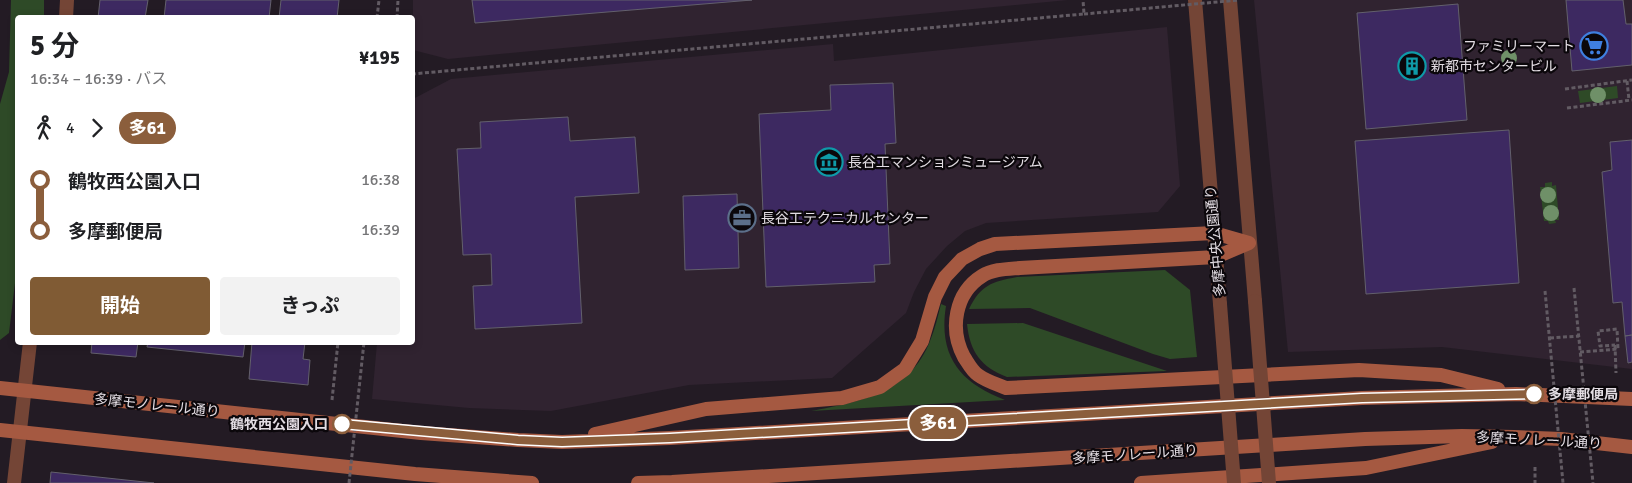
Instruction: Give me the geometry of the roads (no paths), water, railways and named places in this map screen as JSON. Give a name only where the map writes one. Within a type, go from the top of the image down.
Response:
[{"type":"main road","points":[[562,442],[706,409],[842,398],[880,386],[905,369],[922,341],[935,297],[945,277],[962,259],[980,249],[995,244],[1214,233],[1249,243]]},
{"type":"main road","points":[[1249,243],[1216,257],[1020,268],[998,270],[983,275],[969,288],[960,302],[955,320],[956,336],[961,351],[976,374],[1006,388],[1360,370],[1441,375],[1516,394]]},
{"type":"main road","name":"多摩モノレール通り","points":[[0,388],[421,433],[562,442],[670,438],[1362,398],[1516,394],[1632,399]]},
{"type":"main road","points":[[0,430],[415,474],[532,483]]},
{"type":"main road","name":"多摩モノレール通り","points":[[638,483],[702,481],[1365,440],[1462,436],[1561,439],[1632,446]]},
{"type":"main road","points":[[1141,483],[1366,468],[1514,437]]},
{"type":"street","points":[[66,15],[67,0]]},
{"type":"street","name":"多摩中央公園通り","points":[[1195,0],[1234,483]]},
{"type":"street","points":[[1230,0],[1269,483]]},
{"type":"street","points":[[14,483],[30,345]]},
{"type":"place","name":"ファミリーマート","points":[[1594,46]]},
{"type":"place","name":"新都市センタービル","points":[[1412,66]]},
{"type":"place","name":"長谷工マンションミュージアム","points":[[829,162]]},
{"type":"place","name":"長谷工テクニカルセンター","points":[[742,218]]},
{"type":"place","name":"多摩郵便局","points":[[1534,394]]},
{"type":"place","name":"鶴牧西公園入口","points":[[342,424]]}]
